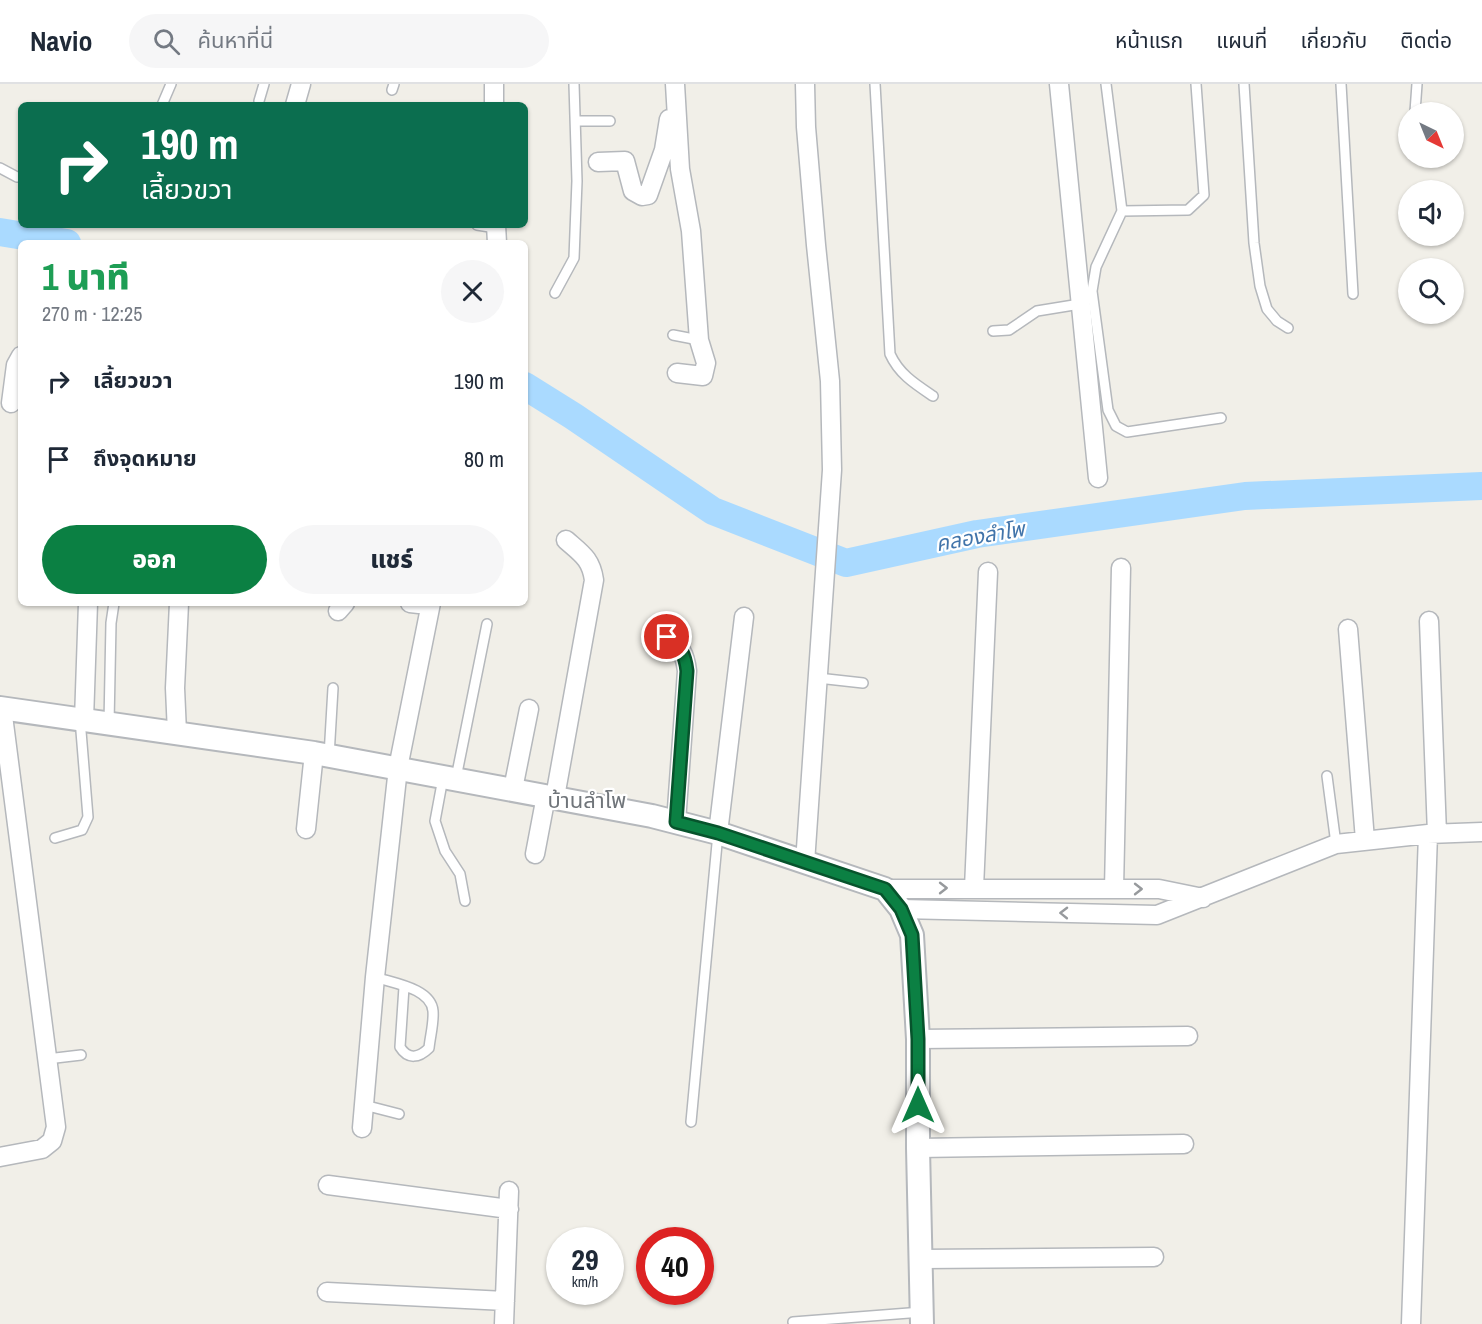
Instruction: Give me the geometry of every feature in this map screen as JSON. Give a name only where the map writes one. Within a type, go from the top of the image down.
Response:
[{"type":"street","points":[[296,102],[301,84]]},
{"type":"street","points":[[494,84],[494,102]]},
{"type":"street","points":[[625,161],[633,191],[642,196],[650,191],[669,128],[668,84]]},
{"type":"street","points":[[675,84],[680,169],[690,231],[699,340],[706,363],[705,373],[697,375],[677,373]]},
{"type":"street","points":[[805,84],[806,127],[830,381],[832,470],[805,863]]},
{"type":"street","points":[[1059,84],[1098,478]]},
{"type":"street","points":[[598,162],[660,160]]},
{"type":"street","points":[[11,403],[18,361]]},
{"type":"street","points":[[535,854],[551,797],[594,580],[592,566],[583,554],[566,540]]},
{"type":"street","points":[[1114,889],[1121,568]]},
{"type":"street","points":[[974,888],[988,572]]},
{"type":"street","points":[[82,719],[88,606]]},
{"type":"street","points":[[177,733],[175,688],[179,606]]},
{"type":"street","points":[[362,1128],[392,767],[419,606]]},
{"type":"street","points":[[718,833],[744,617]]},
{"type":"street","points":[[1412,1324],[1432,834],[1429,621]]},
{"type":"street","points":[[1348,629],[1365,840]]},
{"type":"street","points":[[667,637],[679,646],[686,656],[687,671],[676,822]]},
{"type":"street","points":[[0,1157],[42,1149],[52,1142],[56,1127],[1,708],[322,754],[676,822],[718,833],[885,889],[1159,889],[1203,898]]},
{"type":"street","points":[[513,789],[529,709]]},
{"type":"street","points":[[306,829],[322,754]]},
{"type":"street","points":[[901,909],[1157,915],[1336,844],[1432,834],[1482,832]]},
{"type":"street","points":[[885,889],[901,909],[912,935],[918,1039],[922,1318]]},
{"type":"street","points":[[918,1039],[1188,1036]]},
{"type":"street","points":[[918,1148],[1184,1144]]},
{"type":"street","points":[[328,1185],[509,1200],[504,1324]]},
{"type":"street","points":[[921,1258],[1154,1257]]},
{"type":"street","points":[[327,1292],[505,1301]]},
{"type":"lane","points":[[163,102],[171,84]]},
{"type":"lane","points":[[259,101],[264,84]]},
{"type":"lane","points":[[555,293],[574,258],[577,181],[574,84]]},
{"type":"lane","points":[[876,84],[890,354],[896,367],[905,376],[933,396]]},
{"type":"lane","points":[[1106,84],[1122,211],[1096,267],[1092,291],[1108,410],[1116,426],[1127,432],[1221,418]]},
{"type":"lane","points":[[1122,211],[1188,210],[1204,195],[1196,84]]},
{"type":"lane","points":[[1244,84],[1254,243],[1260,286],[1268,309],[1277,321],[1288,328]]},
{"type":"lane","points":[[1341,84],[1353,294]]},
{"type":"lane","points":[[1416,102],[1417,84]]},
{"type":"lane","points":[[576,121],[610,121]]},
{"type":"lane","points":[[0,168],[17,177]]},
{"type":"lane","points":[[993,331],[1009,330],[1037,311],[1080,304]]},
{"type":"lane","points":[[674,335],[699,340]]},
{"type":"lane","points":[[109,723],[111,623],[114,606]]},
{"type":"lane","points":[[465,901],[460,874],[445,851],[435,821],[450,777],[487,624]]},
{"type":"lane","points":[[818,678],[863,683]]},
{"type":"lane","points":[[322,754],[333,688]]},
{"type":"lane","points":[[55,838],[82,830],[88,817],[82,719]]},
{"type":"lane","points":[[1327,776],[1336,844]]},
{"type":"lane","points":[[691,1122],[718,833]]},
{"type":"lane","points":[[375,977],[404,987],[421,993],[429,1000],[433,1010],[429,1048],[422,1055],[412,1057],[404,1054],[400,1047],[404,987]]},
{"type":"lane","points":[[47,1059],[81,1055]]},
{"type":"lane","points":[[364,1105],[399,1114]]},
{"type":"lane","points":[[793,1322],[922,1318]]},
{"type":"waterway","name":"คลองลำโพ","points":[[0,232],[49,240]]},
{"type":"waterway","name":"คลองลำโพ","points":[[528,388],[713,511],[846,563],[977,534],[1245,496],[1482,486]]},
{"type":"district","name":"บ้านลำโพ","points":[[587,800]]},
{"type":"route","points":[[667,637],[679,646],[686,656],[687,671],[676,822],[718,833],[885,889],[901,909],[912,935],[918,1039],[918,1105]]}]
